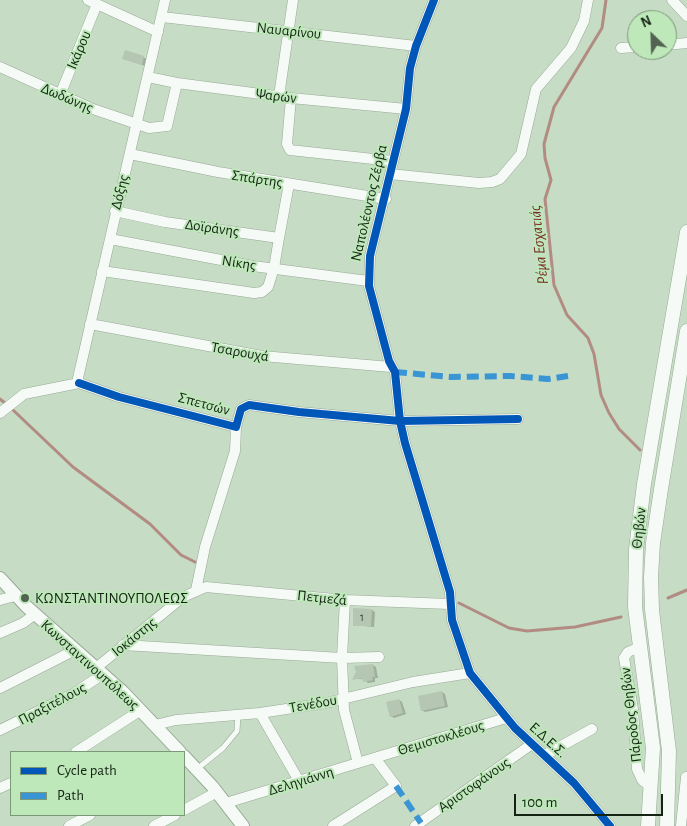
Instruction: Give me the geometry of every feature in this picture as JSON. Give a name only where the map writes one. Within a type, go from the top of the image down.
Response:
[{"type":"main road","name":"Θηβών","points":[[648,826],[653,748],[634,607],[638,533],[687,232]]},
{"type":"main road","name":"Θηβών","points":[[666,826],[669,751],[655,637],[651,577],[659,498],[687,331]]},
{"type":"street","name":"Δόξης","points":[[79,384],[78,378],[115,210],[130,154],[165,0]]},
{"type":"street","points":[[279,96],[293,0]]},
{"type":"street","name":"Ναπολέοντος Ζέρβα","points":[[434,0],[416,46],[410,68],[406,109],[392,161],[386,199],[370,256],[368,281],[391,367],[395,372],[400,421],[450,592],[450,604],[460,646],[470,673]]},
{"type":"street","points":[[390,174],[479,183],[500,179],[520,154],[536,89],[571,48],[584,21],[588,0]]},
{"type":"street","points":[[672,0],[687,16]]},
{"type":"street","points":[[93,2],[158,32]]},
{"type":"street","name":"Ικάρου","points":[[60,95],[93,2]]},
{"type":"street","name":"Ναυαρίνου","points":[[162,17],[416,46]]},
{"type":"street","points":[[621,48],[627,48]]},
{"type":"street","name":"Δωδώνης","points":[[0,67],[60,95],[136,125],[157,128],[167,126],[177,83]]},
{"type":"street","name":"Ψαρών","points":[[148,77],[177,83],[291,98],[406,109]]},
{"type":"street","points":[[291,98],[287,144],[290,150],[392,161]]},
{"type":"street","name":"Σπάρτης","points":[[130,154],[218,172],[386,199]]},
{"type":"street","points":[[102,271],[254,293],[262,292],[268,287],[274,268],[289,184]]},
{"type":"street","name":"Δοϊράνης","points":[[115,210],[165,222],[279,238]]},
{"type":"street","name":"Νίκης","points":[[110,239],[274,268],[368,281]]},
{"type":"street","name":"Τσαρουχά","points":[[90,324],[262,356],[391,367]]},
{"type":"street","points":[[0,413],[24,394],[79,384]]},
{"type":"street","name":"Σπετσών","points":[[79,384],[119,397],[236,427],[241,409],[249,404],[298,412],[400,421],[518,419]]},
{"type":"street","points":[[196,590],[199,566],[235,451],[236,427]]},
{"type":"street","name":"Κωνσταντινουπόλεως","points":[[0,578],[15,596],[141,710],[179,751]]},
{"type":"street","name":"Πετμεζά","points":[[196,590],[215,586],[346,600],[450,604]]},
{"type":"street","name":"Ιοκάστης","points":[[100,671],[123,645],[182,598],[196,590]]},
{"type":"street","points":[[0,600],[15,596]]},
{"type":"street","points":[[346,600],[342,658],[344,698],[346,721],[358,763]]},
{"type":"street","points":[[0,632],[24,623],[35,614]]},
{"type":"street","points":[[123,645],[342,658],[379,657]]},
{"type":"street","points":[[0,688],[75,650]]},
{"type":"street","name":"Πραξιτέλους","points":[[0,730],[73,694],[100,671]]},
{"type":"street","name":"Τενέδου","points":[[155,725],[176,720],[260,713],[344,698],[413,682],[470,673]]},
{"type":"street","name":"Ε.Δ.Ε.Σ.","points":[[470,673],[506,718],[582,792],[610,826]]},
{"type":"street","points":[[78,751],[141,710]]},
{"type":"street","points":[[260,713],[299,781]]},
{"type":"street","name":"Θεμιστοκλέους","points":[[375,758],[506,718]]},
{"type":"street","points":[[545,756],[592,729]]},
{"type":"street","name":"Αριστοφάνους","points":[[420,825],[532,744]]},
{"type":"street","points":[[185,757],[226,803],[243,826]]},
{"type":"street","points":[[333,826],[396,786],[375,758]]},
{"type":"street","name":"Δεληγιάννη","points":[[226,803],[375,758]]},
{"type":"street","points":[[669,778],[686,777],[681,826]]},
{"type":"street","points":[[185,809],[216,792]]},
{"type":"street","points":[[69,826],[88,816]]},
{"type":"street","points":[[154,826],[173,816]]},
{"type":"lane","points":[[197,769],[223,748],[237,731],[238,715]]},
{"type":"building","points":[[125,50],[144,56],[142,65],[122,59]]},
{"type":"building","points":[[353,608],[372,609],[371,626],[353,626]]},
{"type":"building","points":[[373,664],[375,677],[372,677],[373,680],[363,682],[362,678],[352,680],[356,672],[354,666]]},
{"type":"building","points":[[442,691],[445,706],[421,711],[418,696]]},
{"type":"building","points":[[399,699],[403,713],[390,717],[386,702]]},
{"type":"waterway","name":"Ρέμα Εσχατιάς","points":[[606,0],[602,28],[554,107],[544,144],[545,158],[551,180],[545,199],[554,285],[567,315],[588,338],[594,354],[601,395],[609,413],[619,429],[640,450]]},
{"type":"waterway","points":[[0,399],[6,404]]},
{"type":"waterway","points":[[13,410],[73,467],[150,524],[181,555],[195,562]]},
{"type":"waterway","points":[[668,598],[687,590]]},
{"type":"waterway","points":[[459,603],[509,628],[527,631],[575,627],[621,617]]},
{"type":"marked path","points":[[395,372],[451,377],[510,376],[548,379],[568,376]]},
{"type":"marked path","points":[[396,786],[421,823]]},
{"type":"cycle path","points":[[434,0],[416,46],[410,68],[406,109],[370,256],[369,286],[389,361],[395,372],[400,421],[405,443],[450,592],[452,620],[470,673],[515,728],[574,783],[610,826]]},
{"type":"cycle path","points":[[79,383],[119,397],[236,427],[241,409],[249,405],[299,412],[400,421],[518,419]]},
{"type":"place","name":"ΚΩΝΣΤΑΝΤΙΝΟΥΠΟΛΕΩΣ","points":[[25,598]]}]
